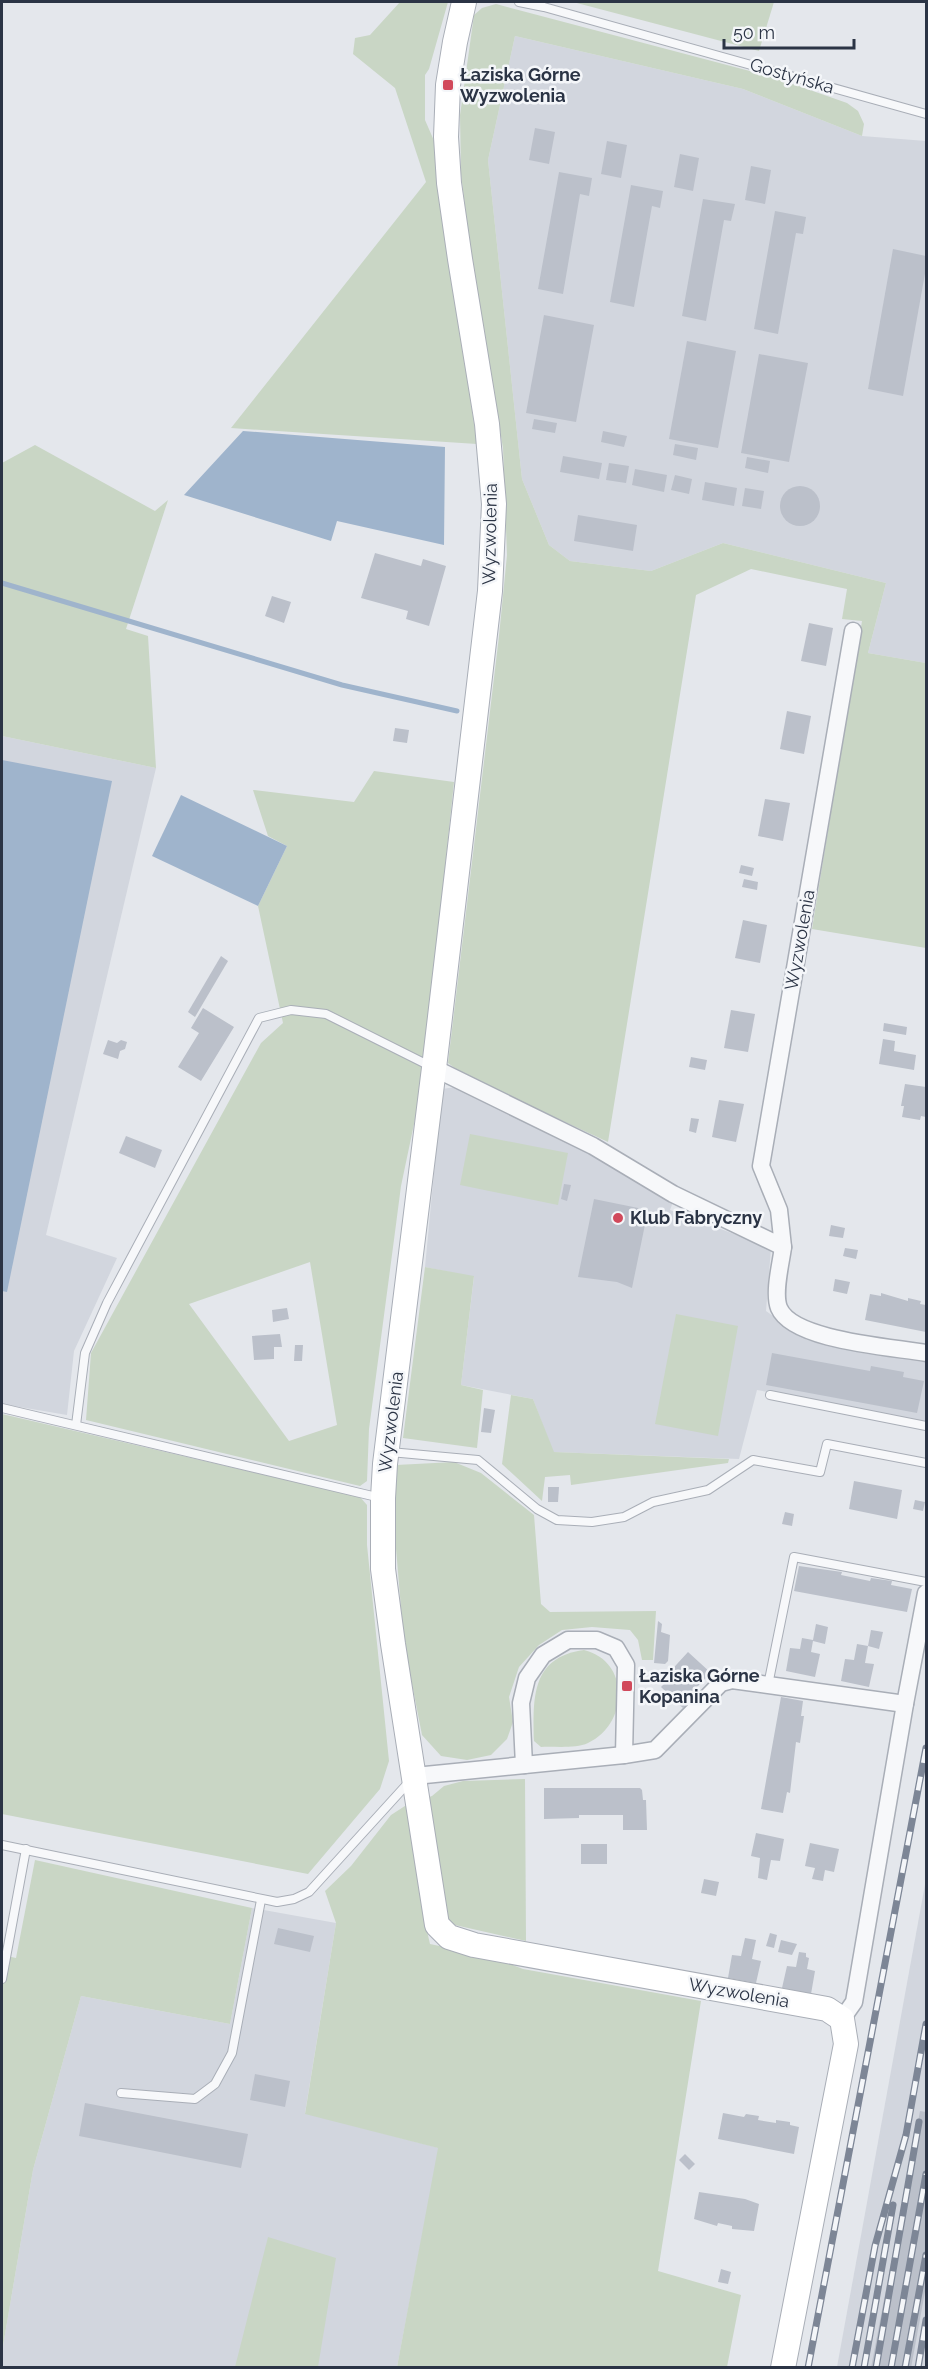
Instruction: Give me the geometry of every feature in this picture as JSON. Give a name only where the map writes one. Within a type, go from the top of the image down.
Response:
[{"type":"street","name":"Wyzwolenia","points":[[464,2],[448,85],[446,137],[449,183],[487,424],[494,504],[490,591],[383,1498],[383,1569],[437,1925],[449,1937],[474,1945],[827,2009],[842,2019]]},
{"type":"street","name":"Wyzwolenia","points":[[853,631],[761,1166],[779,1210],[783,1247],[777,1299],[784,1317],[819,1335],[927,1353]]},
{"type":"street","points":[[434,1068],[593,1146],[673,1194],[783,1247]]},
{"type":"street","points":[[783,2367],[846,2044],[842,2019],[854,2002],[905,1704],[927,1593]]},
{"type":"street","points":[[524,1765],[521,1703],[527,1678],[543,1655],[568,1640],[597,1640],[616,1648],[626,1665],[624,1755]]},
{"type":"street","points":[[415,1776],[655,1750],[721,1683],[732,1680],[905,1704]]},
{"type":"lane","name":"Gostyńska","points":[[519,2],[927,114]]},
{"type":"lane","points":[[76,1425],[85,1353],[107,1304],[259,1018],[291,1010],[327,1014],[434,1068]]},
{"type":"lane","points":[[770,1395],[927,1426]]},
{"type":"lane","points":[[2,1408],[383,1498]]},
{"type":"lane","points":[[387,1452],[478,1460],[537,1509],[557,1520],[592,1522],[624,1516],[653,1502],[708,1490],[753,1460],[820,1472],[827,1444],[927,1463]]},
{"type":"lane","points":[[768,1685],[794,1557],[927,1582]]},
{"type":"lane","points":[[2,1845],[278,1902],[294,1899],[309,1892],[415,1776]]},
{"type":"lane","points":[[2,1979],[26,1849]]},
{"type":"lane","points":[[121,2093],[195,2099],[215,2084],[232,2053],[261,1900]]},
{"type":"shaded area","points":[[515,36],[743,89],[862,136],[926,141],[926,663],[868,653],[886,583],[723,543],[651,571],[570,561],[549,545],[522,479],[488,160]]},
{"type":"shaded area","points":[[2,736],[156,768],[46,1235],[117,1258],[74,1351],[67,1415],[2,1404]]},
{"type":"shaded area","points":[[456,1087],[584,1146],[673,1202],[670,1210],[771,1248],[766,1311],[807,1340],[926,1358],[926,1422],[757,1390],[739,1459],[553,1452],[533,1399],[461,1385],[474,1277],[425,1267],[442,1089]]},
{"type":"shaded area","points":[[926,1879],[926,2367],[837,2367]]},
{"type":"shaded area","points":[[252,1908],[336,1923],[305,2113],[439,2148],[397,2367],[2,2368],[2,2352],[33,2170],[81,1996],[230,2024]]},
{"type":"green space","points":[[400,2],[448,2],[429,69],[425,75],[425,120],[435,143],[477,444],[231,428],[426,182],[395,88],[353,54],[355,38],[370,35]]},
{"type":"green space","points":[[573,2],[774,2],[759,51]]},
{"type":"green space","points":[[496,4],[773,77],[847,103],[858,111],[864,124],[862,136],[743,89],[515,36],[488,160],[522,479],[549,545],[570,561],[651,571],[723,543],[886,583],[868,653],[926,663],[926,948],[812,929],[862,621],[842,619],[847,589],[751,569],[696,595],[608,1142],[464,1075],[448,1063],[507,555],[503,448],[473,270],[461,174],[460,115],[474,15],[482,8]]},
{"type":"green space","points":[[35,445],[155,511],[168,500],[126,629],[148,636],[156,768],[2,736],[2,463]]},
{"type":"green space","points":[[374,771],[454,782],[422,1086],[401,1186],[369,1429],[367,1481],[360,1486],[86,1420],[91,1353],[261,1043],[283,1023],[258,906],[287,846],[268,836],[253,790],[354,802]],"holes":[[[310,1262],[337,1425],[289,1441],[189,1304]]]},
{"type":"green space","points":[[470,1134],[568,1153],[558,1205],[460,1185]]},
{"type":"green space","points":[[425,1267],[474,1276],[461,1385],[483,1390],[477,1448],[403,1438]]},
{"type":"green space","points":[[676,1314],[738,1326],[718,1436],[655,1424]]},
{"type":"green space","points":[[511,1395],[533,1399],[554,1452],[729,1459],[728,1463],[571,1485],[570,1475],[545,1477],[542,1501],[502,1464]]},
{"type":"green space","points":[[2,1414],[360,1497],[367,1505],[367,1545],[389,1761],[380,1789],[308,1874],[2,1814]]},
{"type":"green space","points":[[454,1462],[481,1473],[534,1515],[541,1604],[550,1612],[656,1611],[653,1660],[642,1660],[638,1640],[630,1630],[592,1627],[562,1630],[539,1645],[519,1667],[509,1697],[513,1722],[507,1739],[491,1755],[467,1760],[441,1756],[422,1735],[404,1643],[395,1537],[396,1465]]},
{"type":"green space","points":[[584,1650],[599,1656],[610,1666],[616,1679],[619,1694],[617,1708],[611,1722],[601,1734],[583,1745],[541,1747],[534,1741],[535,1695],[539,1682],[554,1661],[567,1654]]},
{"type":"green space","points":[[525,1779],[526,1941],[424,1918],[430,1944],[492,1957],[523,1969],[701,2001],[658,2271],[741,2295],[727,2367],[397,2367],[438,2148],[305,2114],[336,1923],[325,1891],[351,1866],[391,1815],[408,1804],[432,1796],[444,1786],[463,1781]]},
{"type":"green space","points":[[35,1860],[252,1908],[230,2024],[81,1996],[33,2170],[2,2352],[2,1955],[16,1958]]},
{"type":"green space","points":[[268,2237],[336,2258],[318,2367],[235,2367]]},
{"type":"water","points":[[243,431],[445,447],[444,545],[337,521],[331,541],[184,495]]},
{"type":"water","points":[[2,760],[112,781],[7,1292],[2,1291]]},
{"type":"water","points":[[181,795],[287,846],[258,906],[152,856]]},
{"type":"building","points":[[535,128],[555,132],[549,164],[529,160]]},
{"type":"building","points":[[607,141],[627,145],[621,178],[601,174]]},
{"type":"building","points":[[680,154],[699,158],[693,191],[674,187]]},
{"type":"building","points":[[751,166],[771,170],[765,204],[745,200]]},
{"type":"building","points":[[559,172],[592,178],[589,196],[580,194],[563,294],[538,289]]},
{"type":"building","points":[[631,185],[663,191],[660,208],[652,206],[634,307],[610,302]]},
{"type":"building","points":[[703,199],[735,204],[731,221],[724,220],[706,321],[682,316]]},
{"type":"building","points":[[775,211],[806,217],[803,234],[796,233],[778,334],[754,329]]},
{"type":"building","points":[[893,249],[926,256],[926,268],[903,396],[868,389]]},
{"type":"building","points":[[544,315],[594,325],[576,422],[526,413]]},
{"type":"building","points":[[687,341],[736,351],[718,448],[669,439]]},
{"type":"building","points":[[759,354],[808,363],[789,462],[741,453]]},
{"type":"building","points":[[534,419],[557,423],[555,433],[532,429]]},
{"type":"building","points":[[603,431],[627,436],[624,447],[601,442]]},
{"type":"building","points":[[675,444],[698,448],[696,460],[673,455]]},
{"type":"building","points":[[563,456],[602,463],[599,479],[560,472]]},
{"type":"building","points":[[747,457],[770,461],[768,473],[745,468]]},
{"type":"building","points":[[609,463],[629,466],[626,483],[606,480]]},
{"type":"building","points":[[635,469],[667,475],[664,492],[632,485]]},
{"type":"building","points":[[675,475],[692,479],[689,494],[671,490]]},
{"type":"building","points":[[705,482],[737,488],[734,506],[702,500]]},
{"type":"building","points":[[800,486],[808,487],[814,492],[819,498],[819,514],[814,520],[808,525],[800,526],[792,525],[786,520],[781,514],[780,506],[781,498],[786,492],[792,487]]},
{"type":"building","points":[[745,488],[764,491],[761,509],[742,506]]},
{"type":"building","points":[[578,515],[637,525],[633,551],[574,541]]},
{"type":"building","points":[[375,553],[421,566],[423,559],[446,566],[429,626],[406,619],[408,611],[361,598]]},
{"type":"building","points":[[272,596],[291,602],[284,623],[265,616]]},
{"type":"building","points":[[809,623],[833,628],[826,666],[801,661]]},
{"type":"building","points":[[787,711],[811,716],[804,754],[780,749]]},
{"type":"building","points":[[395,728],[409,730],[407,743],[393,741]]},
{"type":"building","points":[[765,799],[790,803],[783,841],[758,836]]},
{"type":"building","points":[[741,865],[754,868],[752,876],[739,873]]},
{"type":"building","points":[[744,879],[758,882],[757,890],[742,887]]},
{"type":"building","points":[[743,920],[767,925],[760,963],[735,958]]},
{"type":"building","points":[[221,956],[228,961],[195,1017],[188,1012]]},
{"type":"building","points":[[203,1008],[234,1027],[201,1081],[178,1067],[199,1033],[191,1028]]},
{"type":"building","points":[[731,1010],[755,1014],[748,1052],[724,1048]]},
{"type":"building","points":[[884,1023],[907,1027],[906,1035],[883,1031]]},
{"type":"building","points":[[883,1039],[895,1041],[894,1051],[916,1055],[914,1070],[879,1064]]},
{"type":"building","points":[[108,1040],[117,1043],[121,1040],[127,1042],[125,1049],[120,1051],[118,1059],[103,1054]]},
{"type":"building","points":[[691,1057],[707,1060],[705,1070],[689,1067]]},
{"type":"building","points":[[905,1084],[926,1087],[926,1117],[921,1116],[920,1120],[902,1117],[904,1106],[901,1106]]},
{"type":"building","points":[[719,1100],[744,1104],[736,1142],[712,1137]]},
{"type":"building","points":[[691,1118],[699,1119],[696,1133],[689,1131]]},
{"type":"building","points":[[126,1136],[162,1150],[155,1168],[119,1153]]},
{"type":"building","points":[[564,1184],[571,1185],[567,1201],[561,1199]]},
{"type":"building","points":[[594,1199],[648,1210],[632,1288],[617,1282],[578,1277]]},
{"type":"building","points":[[831,1225],[845,1228],[843,1238],[829,1236]]},
{"type":"building","points":[[845,1248],[858,1250],[856,1259],[843,1256]]},
{"type":"building","points":[[835,1279],[850,1282],[847,1294],[833,1291]]},
{"type":"building","points":[[881,1293],[908,1301],[908,1298],[921,1301],[920,1304],[926,1305],[926,1332],[865,1320],[870,1294],[881,1296]]},
{"type":"building","points":[[287,1308],[289,1319],[273,1322],[272,1310]]},
{"type":"building","points":[[280,1334],[282,1347],[274,1347],[274,1359],[254,1360],[252,1336]]},
{"type":"building","points":[[295,1345],[303,1345],[302,1361],[294,1361]]},
{"type":"building","points":[[772,1353],[870,1371],[871,1366],[904,1372],[903,1377],[924,1381],[917,1413],[766,1385]]},
{"type":"building","points":[[484,1408],[495,1410],[491,1433],[481,1432]]},
{"type":"building","points":[[854,1481],[902,1490],[897,1519],[849,1509]]},
{"type":"building","points":[[548,1487],[559,1487],[558,1502],[548,1502]]},
{"type":"building","points":[[915,1500],[925,1502],[923,1511],[913,1509]]},
{"type":"building","points":[[785,1512],[794,1514],[792,1526],[782,1524]]},
{"type":"building","points":[[799,1566],[842,1572],[841,1575],[870,1581],[871,1578],[892,1581],[891,1585],[912,1589],[907,1612],[794,1591]]},
{"type":"building","points":[[658,1621],[662,1624],[661,1632],[670,1635],[668,1661],[665,1664],[654,1663]]},
{"type":"building","points":[[816,1624],[828,1627],[825,1644],[813,1641],[811,1652],[820,1654],[815,1677],[786,1671],[790,1648],[800,1649],[802,1638],[813,1640]]},
{"type":"building","points":[[871,1630],[883,1632],[879,1649],[868,1646]]},
{"type":"building","points":[[857,1644],[868,1646],[865,1663],[874,1664],[869,1687],[841,1681],[845,1659],[854,1660]]},
{"type":"building","points":[[688,1652],[711,1673],[688,1696],[692,1700],[683,1708],[661,1687],[669,1679],[666,1676]]},
{"type":"building","points":[[781,1697],[803,1701],[801,1716],[804,1716],[800,1743],[796,1742],[790,1793],[787,1792],[783,1813],[761,1809]]},
{"type":"building","points":[[544,1788],[640,1788],[643,1800],[646,1800],[647,1830],[623,1830],[623,1815],[579,1815],[579,1818],[544,1819]]},
{"type":"building","points":[[756,1833],[784,1839],[780,1861],[771,1860],[767,1880],[758,1878],[760,1858],[751,1856]]},
{"type":"building","points":[[810,1843],[839,1849],[834,1872],[825,1870],[823,1881],[812,1879],[815,1868],[805,1866]]},
{"type":"building","points":[[581,1844],[607,1844],[607,1864],[581,1864]]},
{"type":"building","points":[[704,1879],[719,1882],[716,1896],[701,1893]]},
{"type":"building","points":[[278,1928],[314,1936],[310,1952],[274,1944]]},
{"type":"building","points":[[770,1933],[777,1935],[774,1948],[766,1946]]},
{"type":"building","points":[[745,1938],[756,1940],[752,1959],[761,1961],[756,1983],[728,1978],[732,1955],[741,1956]]},
{"type":"building","points":[[781,1940],[797,1944],[792,1955],[778,1952]]},
{"type":"building","points":[[799,1952],[806,1953],[806,1957],[809,1958],[807,1969],[815,1971],[811,1994],[782,1988],[787,1966],[796,1967]]},
{"type":"building","points":[[255,2074],[290,2081],[285,2107],[250,2100]]},
{"type":"building","points":[[85,2103],[248,2134],[241,2168],[79,2136]]},
{"type":"building","points":[[920,2111],[926,2112],[926,2286],[911,2368],[871,2368]]},
{"type":"building","points":[[723,2113],[744,2117],[746,2114],[759,2116],[758,2120],[776,2123],[776,2120],[790,2122],[790,2125],[799,2127],[794,2154],[718,2139]]},
{"type":"building","points":[[685,2154],[695,2164],[689,2170],[679,2160]]},
{"type":"building","points":[[699,2192],[745,2199],[759,2204],[754,2231],[732,2229],[732,2226],[718,2223],[717,2226],[694,2219]]},
{"type":"building","points":[[721,2269],[731,2272],[728,2284],[718,2282]]},
{"type":"waterway","points":[[2,583],[342,685],[457,711]]},
{"type":"railway","points":[[808,2368],[926,1748]]},
{"type":"railway","points":[[852,2368],[875,2246],[906,2135],[926,2024]]},
{"type":"railway","points":[[876,2368],[919,2122]]},
{"type":"railway","points":[[891,2368],[926,2174]]},
{"type":"railway","points":[[864,2368],[893,2205]]},
{"type":"railway","points":[[905,2368],[926,2255]]},
{"type":"railway","points":[[918,2368],[926,2320]]},
{"type":"place","name":"Łaziska Górne Wyzwolenia","points":[[448,85]]},
{"type":"place","name":"Klub Fabryczny","points":[[618,1218]]},
{"type":"place","name":"Łaziska Górne Kopanina","points":[[627,1686]]}]
